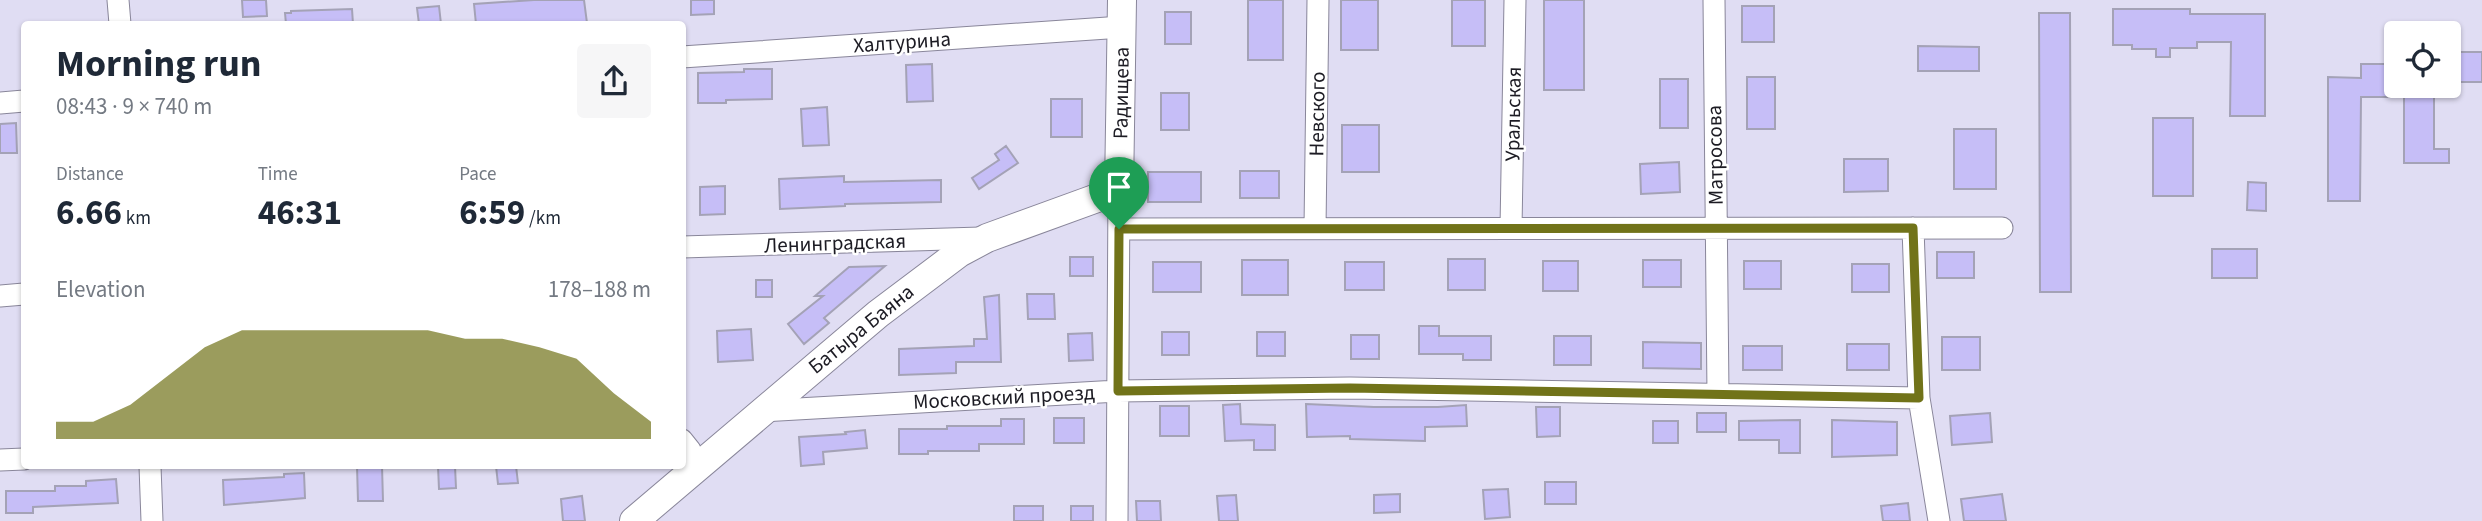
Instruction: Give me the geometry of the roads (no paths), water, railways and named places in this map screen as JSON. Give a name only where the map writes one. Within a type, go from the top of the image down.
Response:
[{"type":"street","points":[[118,0],[120,21]]},
{"type":"street","name":"Невского","points":[[1315,228],[1318,0]]},
{"type":"street","name":"Уральская","points":[[1511,228],[1515,0]]},
{"type":"street","name":"Матросова","points":[[1714,0],[1718,394]]},
{"type":"street","name":"Халтурина","points":[[686,57],[1122,14]]},
{"type":"street","name":"Радищева","points":[[1117,521],[1122,14]]},
{"type":"street","points":[[0,103],[21,101]]},
{"type":"street","name":"Батыра Баяна","points":[[634,521],[761,411],[932,271],[987,238],[1119,190]]},
{"type":"street","points":[[1913,228],[1919,398],[1939,521]]},
{"type":"street","points":[[1119,229],[2002,228]]},
{"type":"street","name":"Ленинградская","points":[[686,247],[987,238]]},
{"type":"street","points":[[0,296],[21,294]]},
{"type":"street","name":"Московский проезд","points":[[761,411],[1118,391],[1350,388],[1919,398]]},
{"type":"street","points":[[686,445],[697,468]]},
{"type":"street","points":[[0,460],[21,459]]},
{"type":"street","points":[[150,469],[152,521]]}]
